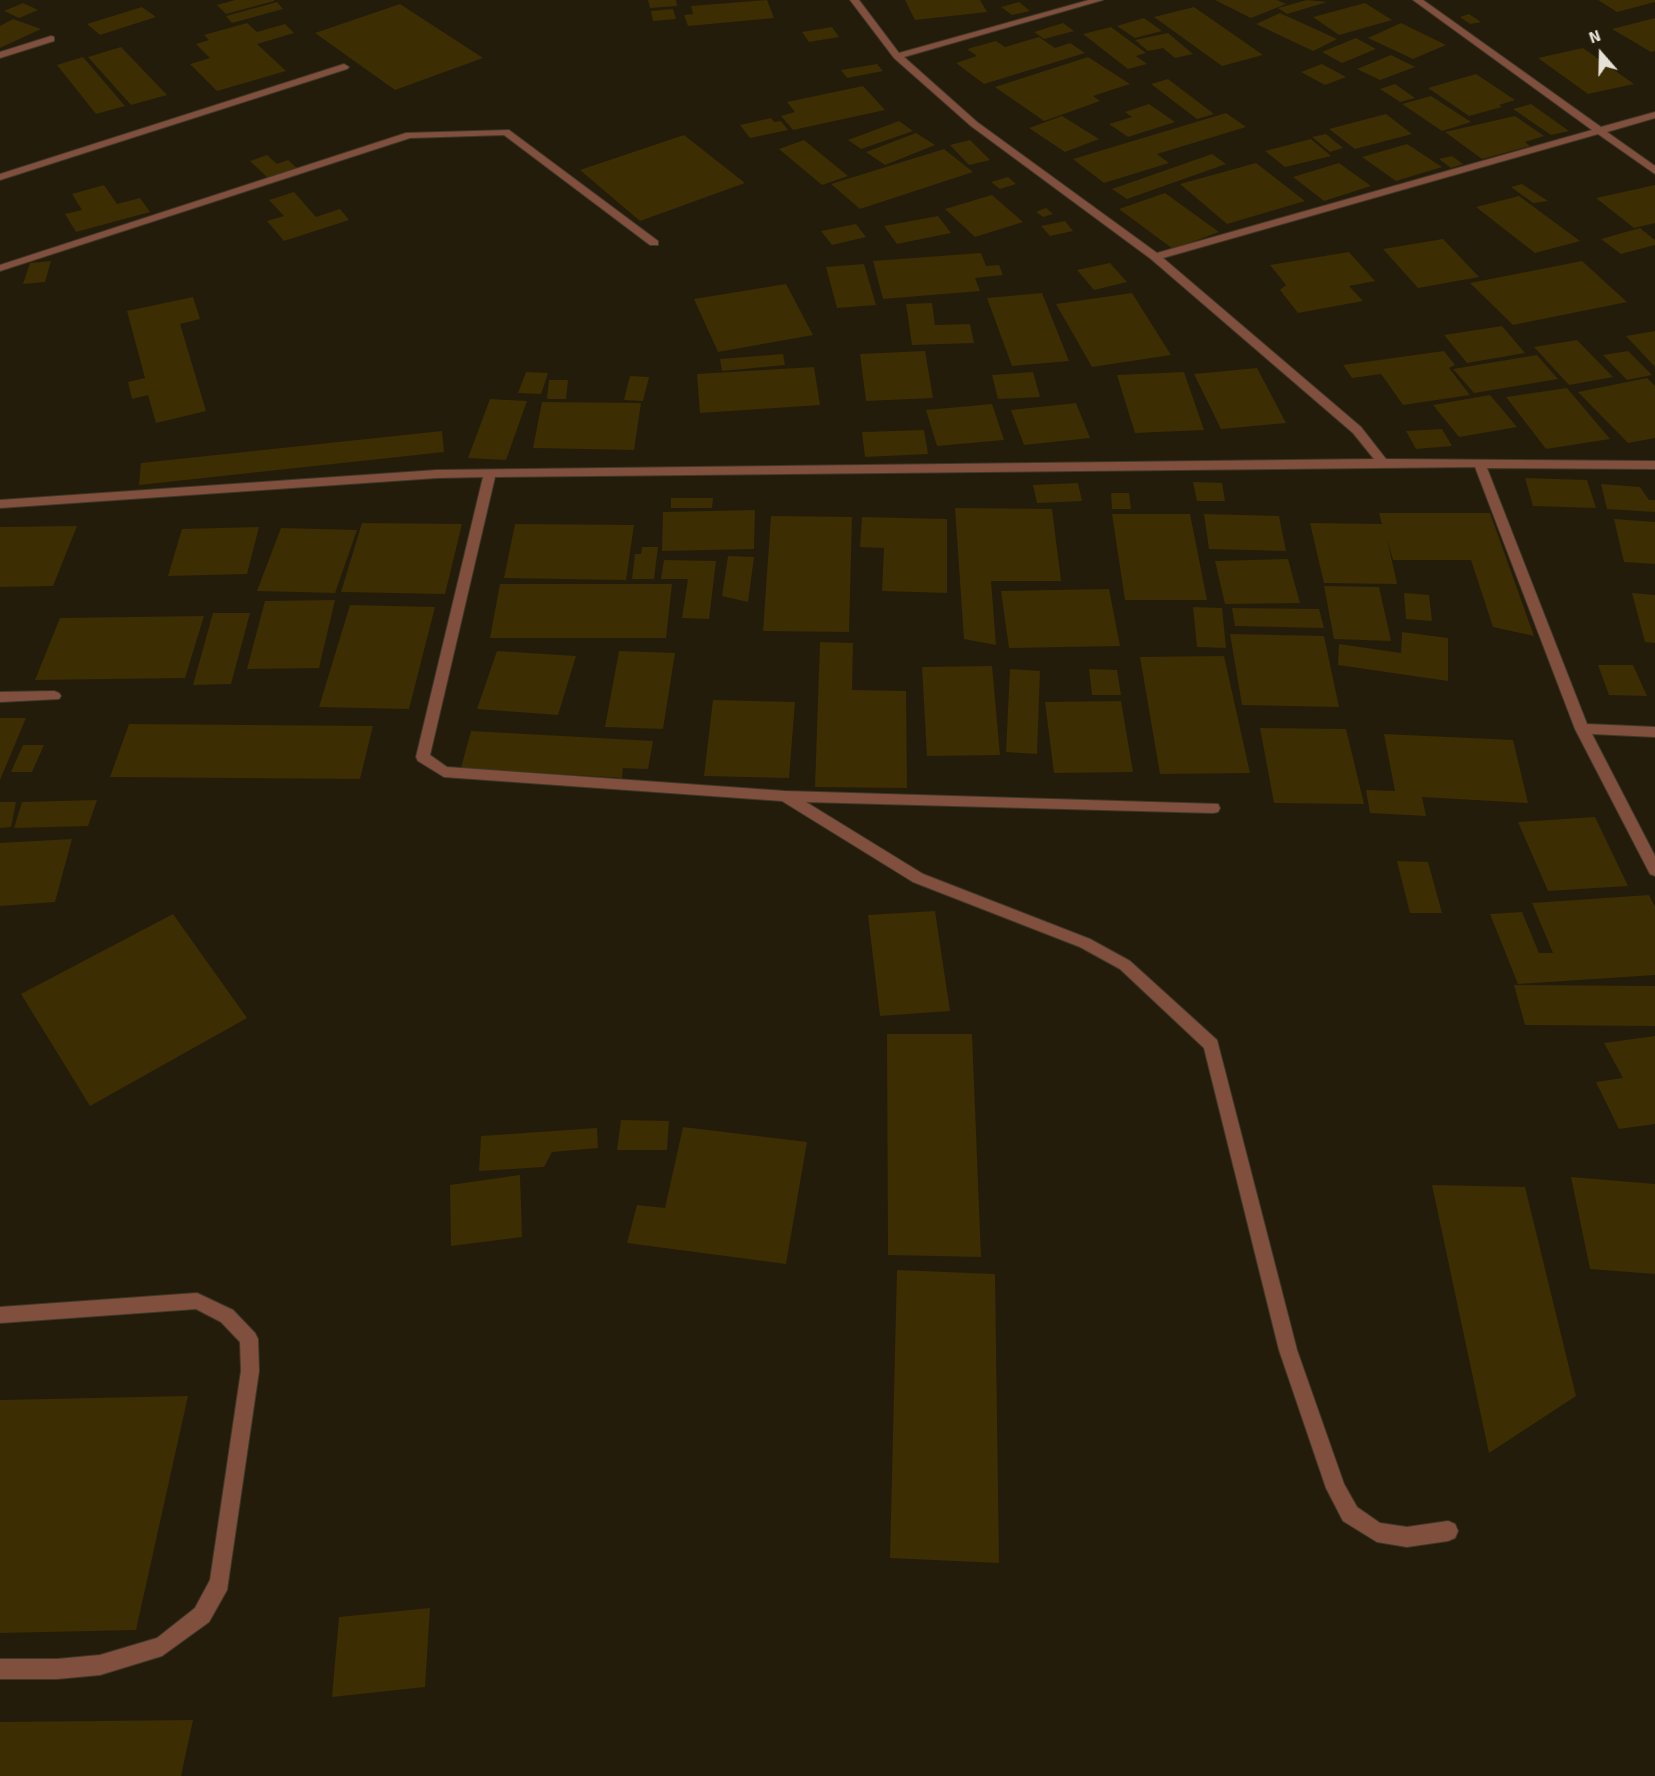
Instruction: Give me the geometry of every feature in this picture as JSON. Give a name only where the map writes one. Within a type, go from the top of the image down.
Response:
[{"type":"street","points":[[855,0],[897,56],[974,124],[1155,257],[1357,430],[1383,463]]},
{"type":"street","points":[[897,56],[1099,0]]},
{"type":"street","points":[[1417,0],[1597,132],[1655,171]]},
{"type":"street","points":[[0,55],[51,39]]},
{"type":"street","points":[[0,177],[344,67]]},
{"type":"street","points":[[1155,257],[1655,115]]},
{"type":"street","points":[[0,268],[390,139],[409,135],[446,133],[506,132],[654,243]]},
{"type":"street","points":[[0,504],[436,474],[1383,463],[1480,466],[1655,465]]},
{"type":"street","points":[[1480,466],[1582,729],[1655,870]]},
{"type":"street","points":[[490,474],[423,757],[444,772],[785,796],[1213,808]]},
{"type":"street","points":[[0,697],[54,696]]},
{"type":"street","points":[[1582,729],[1655,732]]},
{"type":"street","points":[[785,796],[918,878],[1085,943],[1125,965],[1211,1046],[1288,1350],[1336,1488],[1350,1515],[1377,1532],[1407,1538],[1448,1532]]},
{"type":"street","points":[[0,1315],[197,1301],[227,1316],[249,1339],[250,1371],[220,1582],[202,1615],[162,1646],[100,1665],[57,1669],[0,1669]]},
{"type":"building","points":[[235,0],[274,1],[226,14],[217,5]]},
{"type":"building","points":[[648,0],[676,0],[677,6],[650,8]]},
{"type":"building","points":[[767,0],[774,18],[688,26],[684,15],[693,14],[691,6]]},
{"type":"building","points":[[905,0],[980,0],[987,12],[915,20]]},
{"type":"building","points":[[1215,0],[1277,0],[1286,4],[1251,18]]},
{"type":"building","points":[[1307,0],[1327,2],[1287,14],[1278,8]]},
{"type":"building","points":[[1598,0],[1655,0],[1655,2],[1617,12]]},
{"type":"building","points":[[277,2],[283,9],[232,23],[226,16]]},
{"type":"building","points":[[1019,2],[1030,11],[1012,15],[1001,7]]},
{"type":"building","points":[[23,3],[38,10],[19,18],[4,11]]},
{"type":"building","points":[[1365,3],[1392,20],[1339,35],[1313,17]]},
{"type":"building","points":[[400,4],[483,58],[395,90],[315,33]]},
{"type":"building","points":[[142,7],[156,17],[100,35],[87,24]]},
{"type":"building","points":[[1194,7],[1263,55],[1222,66],[1154,17]]},
{"type":"building","points":[[673,9],[676,19],[653,21],[651,11]]},
{"type":"building","points":[[1280,13],[1337,39],[1313,51],[1256,24]]},
{"type":"building","points":[[1469,14],[1481,22],[1470,24],[1460,17]]},
{"type":"building","points":[[1144,18],[1162,31],[1135,38],[1117,26]]},
{"type":"building","points":[[1655,18],[1655,51],[1651,52],[1612,29]]},
{"type":"building","points":[[13,19],[41,29],[0,48],[0,26]]},
{"type":"building","points":[[247,23],[257,32],[285,24],[294,33],[257,44],[286,71],[217,91],[190,64],[210,58],[196,44],[209,40],[204,35]]},
{"type":"building","points":[[1063,23],[1074,31],[1044,39],[1034,32]]},
{"type":"building","points":[[1401,23],[1446,45],[1413,59],[1368,38]]},
{"type":"building","points":[[832,27],[839,37],[809,42],[802,32]]},
{"type":"building","points":[[1111,27],[1146,53],[1136,56],[1147,64],[1128,69],[1083,34]]},
{"type":"building","points":[[1168,33],[1193,54],[1175,58],[1163,48],[1148,51],[1135,40]]},
{"type":"building","points":[[1039,37],[1055,48],[1070,43],[1085,53],[984,84],[956,63],[977,56],[967,49],[996,41],[1005,47]]},
{"type":"building","points":[[1356,38],[1376,49],[1342,63],[1322,52]]},
{"type":"building","points":[[121,47],[167,95],[131,105],[88,57]]},
{"type":"building","points":[[1583,48],[1634,84],[1588,94],[1538,58]]},
{"type":"building","points":[[1391,55],[1415,67],[1380,80],[1357,69]]},
{"type":"building","points":[[83,57],[125,106],[96,114],[57,65]]},
{"type":"building","points":[[1088,57],[1130,84],[1093,96],[1100,101],[1044,121],[995,87]]},
{"type":"building","points":[[877,64],[883,71],[847,78],[841,70]]},
{"type":"building","points":[[1322,64],[1346,77],[1325,85],[1301,72]]},
{"type":"building","points":[[1476,74],[1515,100],[1499,105],[1502,107],[1469,116],[1428,88]]},
{"type":"building","points":[[1168,79],[1214,114],[1197,119],[1151,84]]},
{"type":"building","points":[[1395,84],[1415,98],[1400,102],[1380,89]]},
{"type":"building","points":[[863,86],[885,110],[793,130],[781,116],[795,112],[787,102]]},
{"type":"building","points":[[1431,96],[1471,122],[1442,131],[1402,104]]},
{"type":"building","points":[[1149,104],[1175,122],[1128,137],[1109,124],[1132,117],[1125,112]]},
{"type":"building","points":[[1531,104],[1569,131],[1551,135],[1513,109]]},
{"type":"building","points":[[1226,113],[1246,127],[1157,154],[1169,163],[1104,183],[1073,159]]},
{"type":"building","points":[[1386,114],[1412,134],[1355,149],[1329,129]]},
{"type":"building","points":[[1062,116],[1099,139],[1065,152],[1029,128]]},
{"type":"building","points":[[1515,116],[1544,136],[1525,142],[1530,146],[1482,159],[1445,132]]},
{"type":"building","points":[[771,118],[774,122],[781,121],[788,130],[750,138],[740,125]]},
{"type":"building","points":[[899,121],[913,131],[861,149],[848,140]]},
{"type":"building","points":[[916,133],[935,145],[885,165],[866,152]]},
{"type":"building","points":[[1326,134],[1343,148],[1330,152],[1312,137]]},
{"type":"building","points":[[684,135],[745,183],[640,221],[580,170]]},
{"type":"building","points":[[1311,139],[1331,156],[1285,167],[1265,151]]},
{"type":"building","points":[[804,140],[848,176],[822,185],[779,149]]},
{"type":"building","points":[[970,140],[990,160],[969,165],[950,145]]},
{"type":"building","points":[[1407,144],[1442,167],[1396,181],[1362,157]]},
{"type":"building","points":[[944,149],[973,172],[860,209],[831,184]]},
{"type":"building","points":[[1212,154],[1226,164],[1127,199],[1112,189]]},
{"type":"building","points":[[267,155],[277,164],[288,160],[297,168],[268,178],[250,161]]},
{"type":"building","points":[[1452,156],[1463,164],[1451,168],[1439,159]]},
{"type":"building","points":[[1256,163],[1305,201],[1227,224],[1180,184]]},
{"type":"building","points":[[1339,163],[1371,186],[1324,201],[1293,177]]},
{"type":"building","points":[[1008,177],[1016,184],[1000,189],[991,182]]},
{"type":"building","points":[[1522,184],[1548,201],[1533,203],[1511,187]]},
{"type":"building","points":[[104,185],[117,204],[140,198],[150,212],[76,232],[65,214],[82,210],[72,194]]},
{"type":"building","points":[[1655,185],[1655,223],[1634,228],[1596,198]]},
{"type":"building","points":[[294,192],[316,217],[340,209],[349,220],[284,241],[267,221],[284,216],[269,200]]},
{"type":"building","points":[[1165,193],[1219,232],[1173,249],[1119,209]]},
{"type":"building","points":[[992,195],[1023,222],[975,237],[945,209]]},
{"type":"building","points":[[1519,196],[1580,241],[1535,253],[1476,207]]},
{"type":"building","points":[[1046,208],[1053,214],[1043,217],[1036,212]]},
{"type":"building","points":[[938,216],[951,233],[897,244],[884,226]]},
{"type":"building","points":[[1065,221],[1073,231],[1050,236],[1041,226]]},
{"type":"building","points":[[856,224],[866,237],[832,245],[821,231]]},
{"type":"building","points":[[1640,228],[1655,240],[1655,245],[1621,254],[1601,239]]},
{"type":"building","points":[[1443,239],[1479,277],[1418,288],[1383,249]]},
{"type":"building","points":[[1349,252],[1375,281],[1349,286],[1363,301],[1298,313],[1280,290],[1286,285],[1270,265]]},
{"type":"building","points":[[981,253],[986,266],[999,265],[1003,275],[975,278],[980,291],[883,299],[873,261]]},
{"type":"building","points":[[51,261],[45,282],[23,284],[30,263]]},
{"type":"building","points":[[1582,261],[1627,302],[1513,325],[1470,283]]},
{"type":"building","points":[[1110,263],[1127,282],[1094,290],[1077,270]]},
{"type":"building","points":[[864,264],[876,305],[837,308],[826,267]]},
{"type":"building","points":[[786,284],[813,335],[718,352],[694,299]]},
{"type":"building","points":[[1042,293],[1069,361],[1012,366],[987,298]]},
{"type":"building","points":[[1132,293],[1171,355],[1092,367],[1056,304]]},
{"type":"building","points":[[193,297],[200,319],[180,324],[206,411],[156,423],[148,395],[132,399],[128,382],[145,378],[127,311]]},
{"type":"building","points":[[932,303],[935,325],[970,324],[974,343],[912,345],[906,304]]},
{"type":"building","points":[[1502,326],[1525,353],[1467,363],[1444,335]]},
{"type":"building","points":[[1655,331],[1655,367],[1626,336]]},
{"type":"building","points":[[1577,340],[1613,377],[1569,385],[1534,347]]},
{"type":"building","points":[[925,351],[933,398],[866,401],[860,354]]},
{"type":"building","points":[[1444,351],[1455,365],[1449,368],[1470,395],[1403,405],[1381,374],[1352,378],[1343,365]]},
{"type":"building","points":[[1628,351],[1652,375],[1627,380],[1603,355]]},
{"type":"building","points":[[783,354],[785,365],[722,371],[720,359]]},
{"type":"building","points":[[1537,355],[1558,379],[1474,393],[1453,369]]},
{"type":"building","points":[[814,367],[820,405],[700,413],[697,374]]},
{"type":"building","points":[[1257,368],[1286,423],[1221,429],[1194,374]]},
{"type":"building","points":[[526,372],[548,373],[541,394],[518,393]]},
{"type":"building","points":[[1033,372],[1040,397],[998,399],[992,375]]},
{"type":"building","points":[[1184,372],[1204,430],[1135,433],[1117,375]]},
{"type":"building","points":[[630,376],[649,377],[643,401],[624,400]]},
{"type":"building","points":[[1647,378],[1655,386],[1655,438],[1628,443],[1578,392]]},
{"type":"building","points":[[549,380],[568,380],[566,399],[547,399]]},
{"type":"building","points":[[1567,388],[1610,439],[1546,449],[1506,397]]},
{"type":"building","points":[[1490,395],[1517,427],[1459,437],[1433,405]]},
{"type":"building","points":[[490,399],[527,401],[506,460],[468,458]]},
{"type":"building","points":[[542,402],[641,403],[634,450],[533,448]]},
{"type":"building","points":[[1076,403],[1090,438],[1024,445],[1011,410]]},
{"type":"building","points":[[992,404],[1004,440],[937,446],[926,410]]},
{"type":"building","points":[[1442,429],[1452,446],[1416,449],[1406,431]]},
{"type":"building","points":[[924,430],[928,454],[865,457],[862,432]]},
{"type":"building","points":[[442,431],[444,452],[139,485],[141,463]]},
{"type":"building","points":[[1525,478],[1587,480],[1596,508],[1533,506]]},
{"type":"building","points":[[1193,482],[1222,483],[1225,501],[1197,501]]},
{"type":"building","points":[[1078,483],[1082,501],[1037,503],[1033,485]]},
{"type":"building","points":[[1601,484],[1640,487],[1649,500],[1655,500],[1655,512],[1607,509]]},
{"type":"building","points":[[1111,493],[1129,493],[1131,509],[1112,509]]},
{"type":"building","points":[[671,498],[713,498],[712,508],[671,508]]},
{"type":"building","points":[[955,508],[1052,509],[1061,581],[991,581],[996,645],[964,639]]},
{"type":"building","points":[[755,510],[754,549],[662,551],[663,512]]},
{"type":"building","points":[[1379,513],[1490,513],[1534,636],[1493,627],[1471,560],[1393,560],[1387,539],[1397,584],[1324,583],[1310,523],[1382,524]]},
{"type":"building","points":[[1112,514],[1190,514],[1207,600],[1125,600]]},
{"type":"building","points":[[1204,514],[1279,516],[1286,551],[1209,549]]},
{"type":"building","points":[[771,516],[852,517],[849,632],[763,631]]},
{"type":"building","points":[[862,517],[947,519],[947,593],[882,591],[884,548],[860,547]]},
{"type":"building","points":[[1614,519],[1655,522],[1655,564],[1624,562]]},
{"type":"building","points":[[362,523],[462,524],[445,594],[341,592]]},
{"type":"building","points":[[515,524],[634,525],[626,580],[504,578]]},
{"type":"building","points":[[77,526],[53,586],[0,587],[0,527]]},
{"type":"building","points":[[259,527],[247,574],[168,576],[182,529]]},
{"type":"building","points":[[281,528],[357,530],[335,593],[257,591]]},
{"type":"building","points":[[642,547],[658,547],[654,579],[632,579],[635,554],[641,554]]},
{"type":"building","points":[[728,556],[754,557],[748,602],[722,596]]},
{"type":"building","points":[[1288,559],[1300,603],[1225,604],[1215,561]]},
{"type":"building","points":[[664,560],[716,561],[709,619],[682,618],[688,579],[661,579]]},
{"type":"building","points":[[500,584],[672,584],[666,638],[490,638]]},
{"type":"building","points":[[1324,586],[1379,587],[1391,641],[1334,639]]},
{"type":"building","points":[[1109,589],[1120,646],[1009,648],[1001,591]]},
{"type":"building","points":[[1404,593],[1429,595],[1432,621],[1406,619]]},
{"type":"building","points":[[1632,593],[1655,595],[1655,643],[1645,642]]},
{"type":"building","points":[[335,600],[319,668],[247,669],[265,601]]},
{"type":"building","points":[[350,605],[435,607],[409,709],[319,707]]},
{"type":"building","points":[[1193,607],[1222,608],[1226,648],[1197,647]]},
{"type":"building","points":[[1232,608],[1319,609],[1324,628],[1235,626]]},
{"type":"building","points":[[213,613],[250,613],[231,684],[193,685]]},
{"type":"building","points":[[204,616],[185,678],[35,680],[60,618]]},
{"type":"building","points":[[1402,632],[1448,638],[1448,681],[1338,665],[1339,644],[1401,653]]},
{"type":"building","points":[[1230,634],[1324,636],[1339,707],[1242,705]]},
{"type":"building","points":[[820,642],[853,643],[852,690],[906,691],[907,788],[815,787]]},
{"type":"building","points":[[497,651],[576,656],[558,715],[477,709]]},
{"type":"building","points":[[619,651],[675,653],[663,729],[605,727]]},
{"type":"building","points":[[1224,656],[1250,773],[1160,774],[1140,657]]},
{"type":"building","points":[[1598,665],[1633,665],[1647,696],[1609,695]]},
{"type":"building","points":[[992,666],[1000,755],[927,756],[922,667]]},
{"type":"building","points":[[1010,669],[1040,671],[1037,754],[1006,752]]},
{"type":"building","points":[[1089,669],[1117,670],[1121,695],[1092,695]]},
{"type":"building","points":[[713,700],[795,702],[789,778],[704,776]]},
{"type":"building","points":[[1121,701],[1133,772],[1054,773],[1045,702]]},
{"type":"building","points":[[0,718],[26,718],[0,780]]},
{"type":"building","points":[[129,724],[373,726],[360,779],[110,777]]},
{"type":"building","points":[[1260,728],[1346,729],[1364,804],[1274,803]]},
{"type":"building","points":[[471,731],[653,741],[648,769],[623,768],[622,778],[461,768]]},
{"type":"building","points":[[1384,734],[1513,740],[1528,803],[1422,797],[1426,816],[1370,813],[1366,790],[1395,791]]},
{"type":"building","points":[[23,745],[44,745],[32,772],[11,772]]},
{"type":"building","points":[[97,800],[88,826],[14,828],[22,802]]},
{"type":"building","points":[[0,802],[16,802],[11,827],[0,828]]},
{"type":"building","points":[[1595,817],[1628,886],[1548,891],[1518,822]]},
{"type":"building","points":[[72,839],[55,902],[0,906],[0,843]]},
{"type":"building","points":[[1397,861],[1428,862],[1442,913],[1410,913]]},
{"type":"building","points":[[1649,895],[1655,907],[1655,975],[1518,984],[1490,914],[1522,912],[1539,953],[1553,953],[1532,903]]},
{"type":"building","points":[[935,911],[950,1011],[880,1016],[868,915]]},
{"type":"building","points":[[173,914],[247,1018],[90,1106],[21,994]]},
{"type":"building","points":[[1514,985],[1655,986],[1655,1026],[1525,1025]]},
{"type":"building","points":[[887,1034],[972,1034],[981,1257],[888,1255]]},
{"type":"building","points":[[1655,1036],[1655,1124],[1619,1129],[1596,1082],[1623,1078],[1604,1043]]},
{"type":"building","points":[[621,1120],[669,1121],[667,1150],[617,1150]]},
{"type":"building","points":[[683,1127],[807,1142],[786,1264],[627,1243],[637,1205],[665,1208]]},
{"type":"building","points":[[597,1128],[598,1148],[552,1152],[544,1167],[479,1171],[481,1136]]},
{"type":"building","points":[[520,1175],[522,1237],[451,1246],[450,1185]]},
{"type":"building","points":[[1571,1177],[1655,1184],[1655,1274],[1590,1269]]},
{"type":"building","points":[[1432,1185],[1525,1187],[1576,1396],[1489,1453]]},
{"type":"building","points":[[897,1270],[995,1274],[999,1563],[890,1558]]},
{"type":"building","points":[[188,1396],[136,1630],[0,1633],[0,1400]]},
{"type":"building","points":[[430,1608],[425,1687],[332,1697],[339,1617]]},
{"type":"building","points":[[193,1720],[181,1776],[0,1776],[0,1722]]}]
